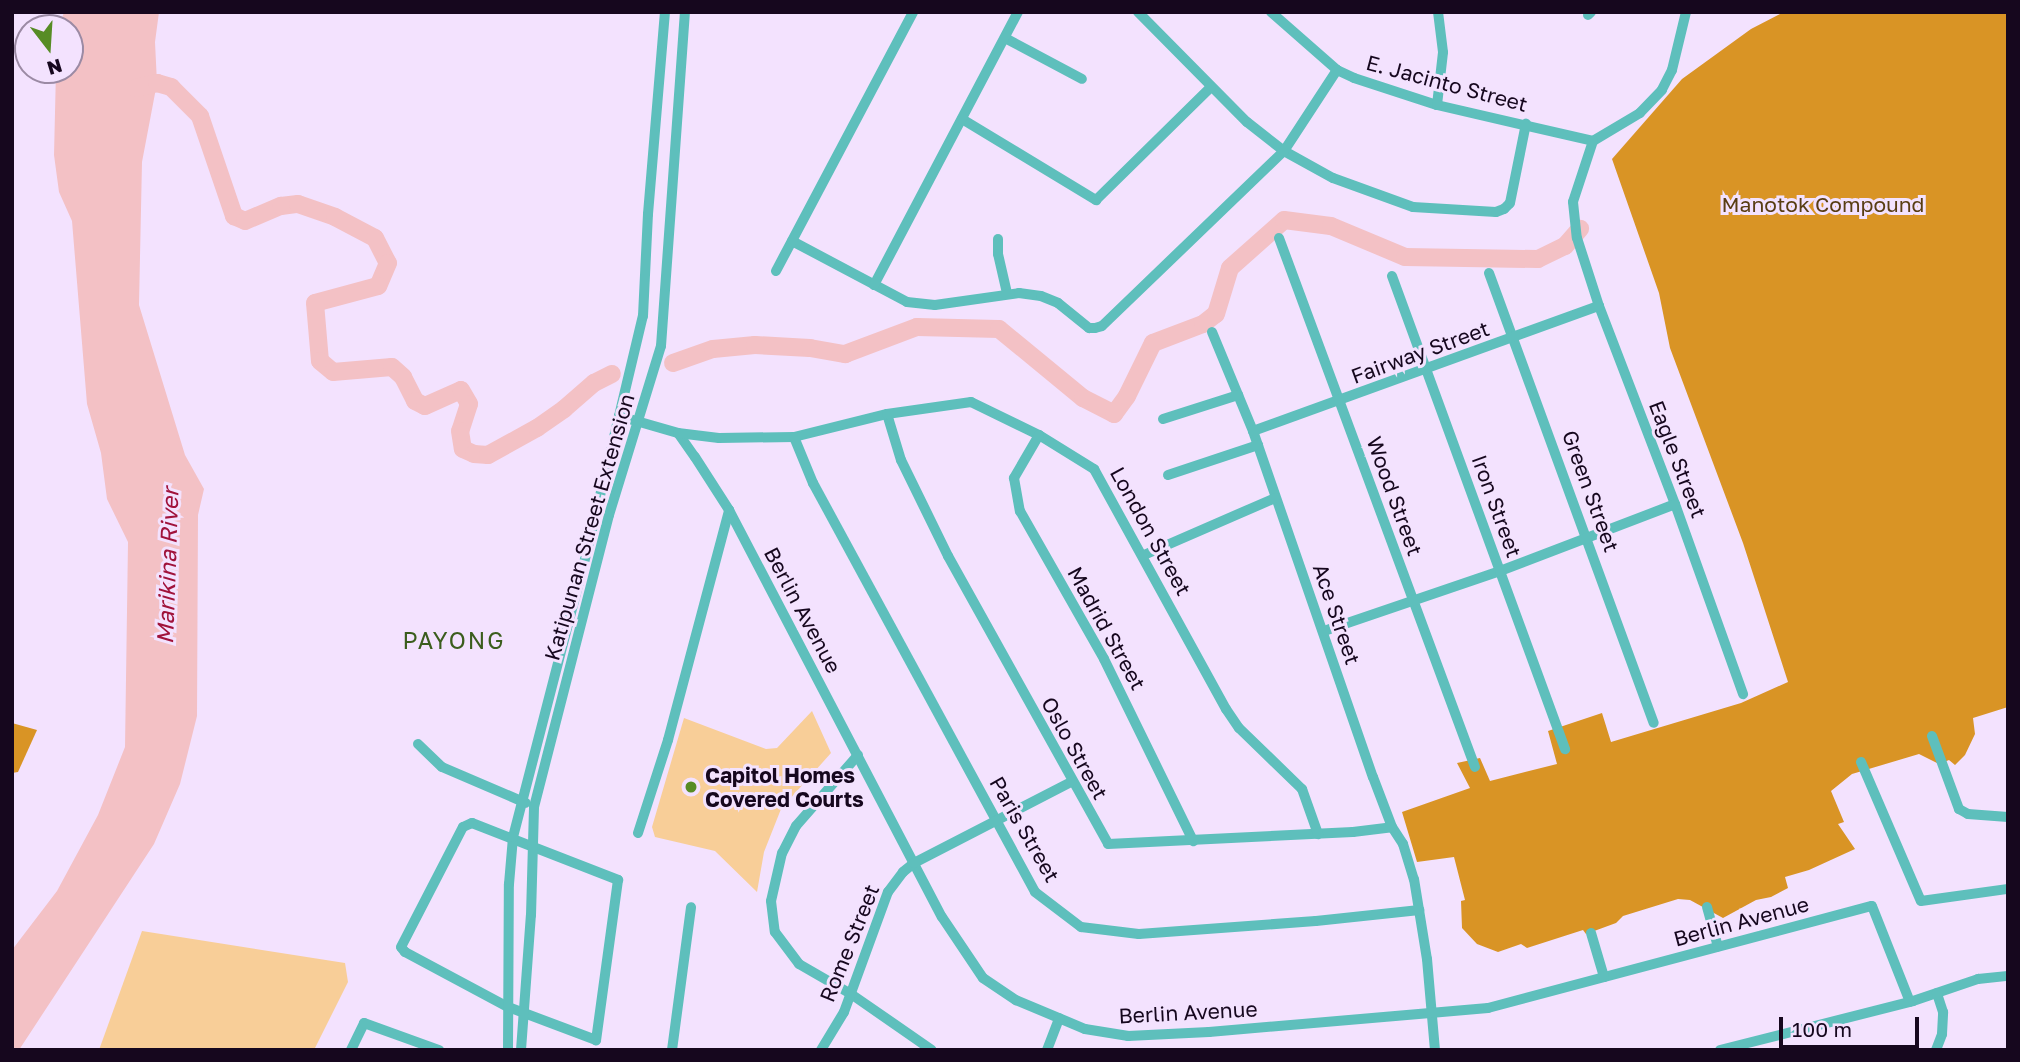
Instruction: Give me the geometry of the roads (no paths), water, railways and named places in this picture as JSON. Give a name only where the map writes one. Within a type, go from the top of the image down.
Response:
[{"type":"street","name":"Katipunan Street Extension","points":[[508,1050],[509,884],[513,837],[628,386],[643,316],[648,214],[665,12]]},
{"type":"street","name":"Katipunan Street Extension","points":[[521,1050],[534,807],[638,418],[661,346],[685,12]]},
{"type":"street","points":[[776,271],[913,12]]},
{"type":"street","points":[[874,285],[1018,12]]},
{"type":"street","points":[[1138,12],[1210,87],[1247,122],[1284,151],[1333,178],[1413,207],[1496,212],[1510,203],[1526,124]]},
{"type":"street","name":"E. Jacinto Street","points":[[1271,12],[1337,70],[1437,104],[1593,141]]},
{"type":"street","points":[[1437,104],[1443,52],[1438,12]]},
{"type":"street","points":[[1593,141],[1640,113],[1662,90],[1672,70],[1686,12]]},
{"type":"street","points":[[1004,38],[1082,79]]},
{"type":"street","points":[[792,242],[907,302],[935,305],[1007,292],[1041,296],[1058,303],[1089,328],[1102,326],[1284,151],[1337,70]]},
{"type":"street","points":[[962,119],[1096,200],[1210,87]]},
{"type":"street","name":"Eagle Street","points":[[1593,141],[1573,202],[1577,238],[1599,306],[1675,504],[1743,694]]},
{"type":"street","name":"Wood Street","points":[[1279,238],[1475,766]]},
{"type":"street","points":[[998,239],[998,254],[1007,292]]},
{"type":"street","name":"Green Street","points":[[1489,273],[1654,723]]},
{"type":"street","name":"Iron Street","points":[[1392,276],[1565,749]]},
{"type":"street","name":"Fairway Street","points":[[1253,431],[1599,306]]},
{"type":"street","name":"Ace Street","points":[[1212,332],[1253,431],[1392,827],[1403,844],[1419,910],[1433,1013],[1435,1050]]},
{"type":"street","points":[[1163,419],[1238,395]]},
{"type":"street","name":"London Street","points":[[678,433],[794,437],[887,414],[971,402],[1039,435],[1094,469],[1144,555],[1226,709],[1239,728],[1302,789],[1311,808],[1318,834]]},
{"type":"street","points":[[620,413],[678,433]]},
{"type":"street","name":"Oslo Street","points":[[887,414],[901,460],[948,556],[1071,782],[1108,844],[1318,834],[1392,827]]},
{"type":"street","name":"Berlin Avenue","points":[[678,433],[729,510],[942,917],[983,978],[1016,1000],[1085,1029],[1128,1036],[1488,1008],[1871,906],[1910,1002]]},
{"type":"street","name":"Madrid Street","points":[[1039,435],[1014,478],[1020,511],[1104,659],[1193,841]]},
{"type":"street","points":[[695,457],[708,436]]},
{"type":"street","name":"Paris Street","points":[[794,437],[813,483],[1035,892],[1082,927],[1139,934],[1316,921],[1419,910]]},
{"type":"street","points":[[1168,475],[1258,445]]},
{"type":"street","points":[[1144,555],[1275,498]]},
{"type":"street","points":[[1324,631],[1500,571],[1675,504]]},
{"type":"street","points":[[638,833],[668,740],[729,510]]},
{"type":"street","points":[[563,644],[575,647]]},
{"type":"street","points":[[1932,736],[1959,809],[1968,814],[2008,817]]},
{"type":"street","points":[[418,744],[442,767],[534,807]]},
{"type":"street","points":[[858,755],[796,826],[782,853],[771,901],[775,932],[799,964],[851,994],[932,1050]]},
{"type":"street","points":[[1861,762],[1918,898],[1925,901],[2008,889]]},
{"type":"street","name":"Rome Street","points":[[821,1050],[844,1012],[888,892],[914,863],[1071,782]]},
{"type":"street","points":[[472,823],[533,847],[619,881],[598,1038],[593,1041],[508,1007],[405,952],[401,947],[463,827],[472,823]]},
{"type":"street","points":[[672,1050],[691,907]]},
{"type":"street","points":[[1707,907],[1718,947]]},
{"type":"street","points":[[1591,933],[1604,977]]},
{"type":"street","points":[[1720,1050],[1910,1002],[1978,979],[2008,976]]},
{"type":"street","points":[[1936,1050],[1942,1034],[1943,1012],[1937,993]]},
{"type":"street","points":[[1047,1050],[1059,1018]]},
{"type":"street","points":[[351,1050],[364,1023],[437,1049]]},
{"type":"water","name":"Marikina River","points":[[159,12],[155,42],[157,83],[142,162],[139,305],[185,455],[204,489],[198,515],[197,716],[180,784],[154,844],[19,1050],[12,1050],[12,950],[57,891],[98,815],[125,747],[128,542],[107,499],[101,453],[87,404],[72,221],[59,192],[54,155],[56,84],[84,84],[84,14],[63,14]]},
{"type":"waterway","points":[[136,88],[157,83],[171,87],[200,116],[234,216],[245,221],[281,206],[298,204],[335,217],[375,238],[388,263],[378,286],[315,303],[320,361],[333,372],[392,367],[403,377],[415,401],[425,406],[461,390],[469,404],[460,431],[463,449],[474,454],[488,455],[537,428],[594,383],[612,374]]},
{"type":"waterway","points":[[673,363],[713,349],[755,345],[810,348],[845,354],[917,327],[999,329],[1083,398],[1114,414],[1127,396],[1153,343],[1203,324],[1216,314],[1230,268],[1284,220],[1331,226],[1405,257],[1538,259],[1565,246],[1580,229]]},
{"type":"place","name":"Capitol Homes Covered Courts","points":[[691,787]]},
{"type":"district","name":"PAYONG","points":[[454,640]]},
{"type":"park label","name":"Manotok Compound","points":[[1823,204]]}]
